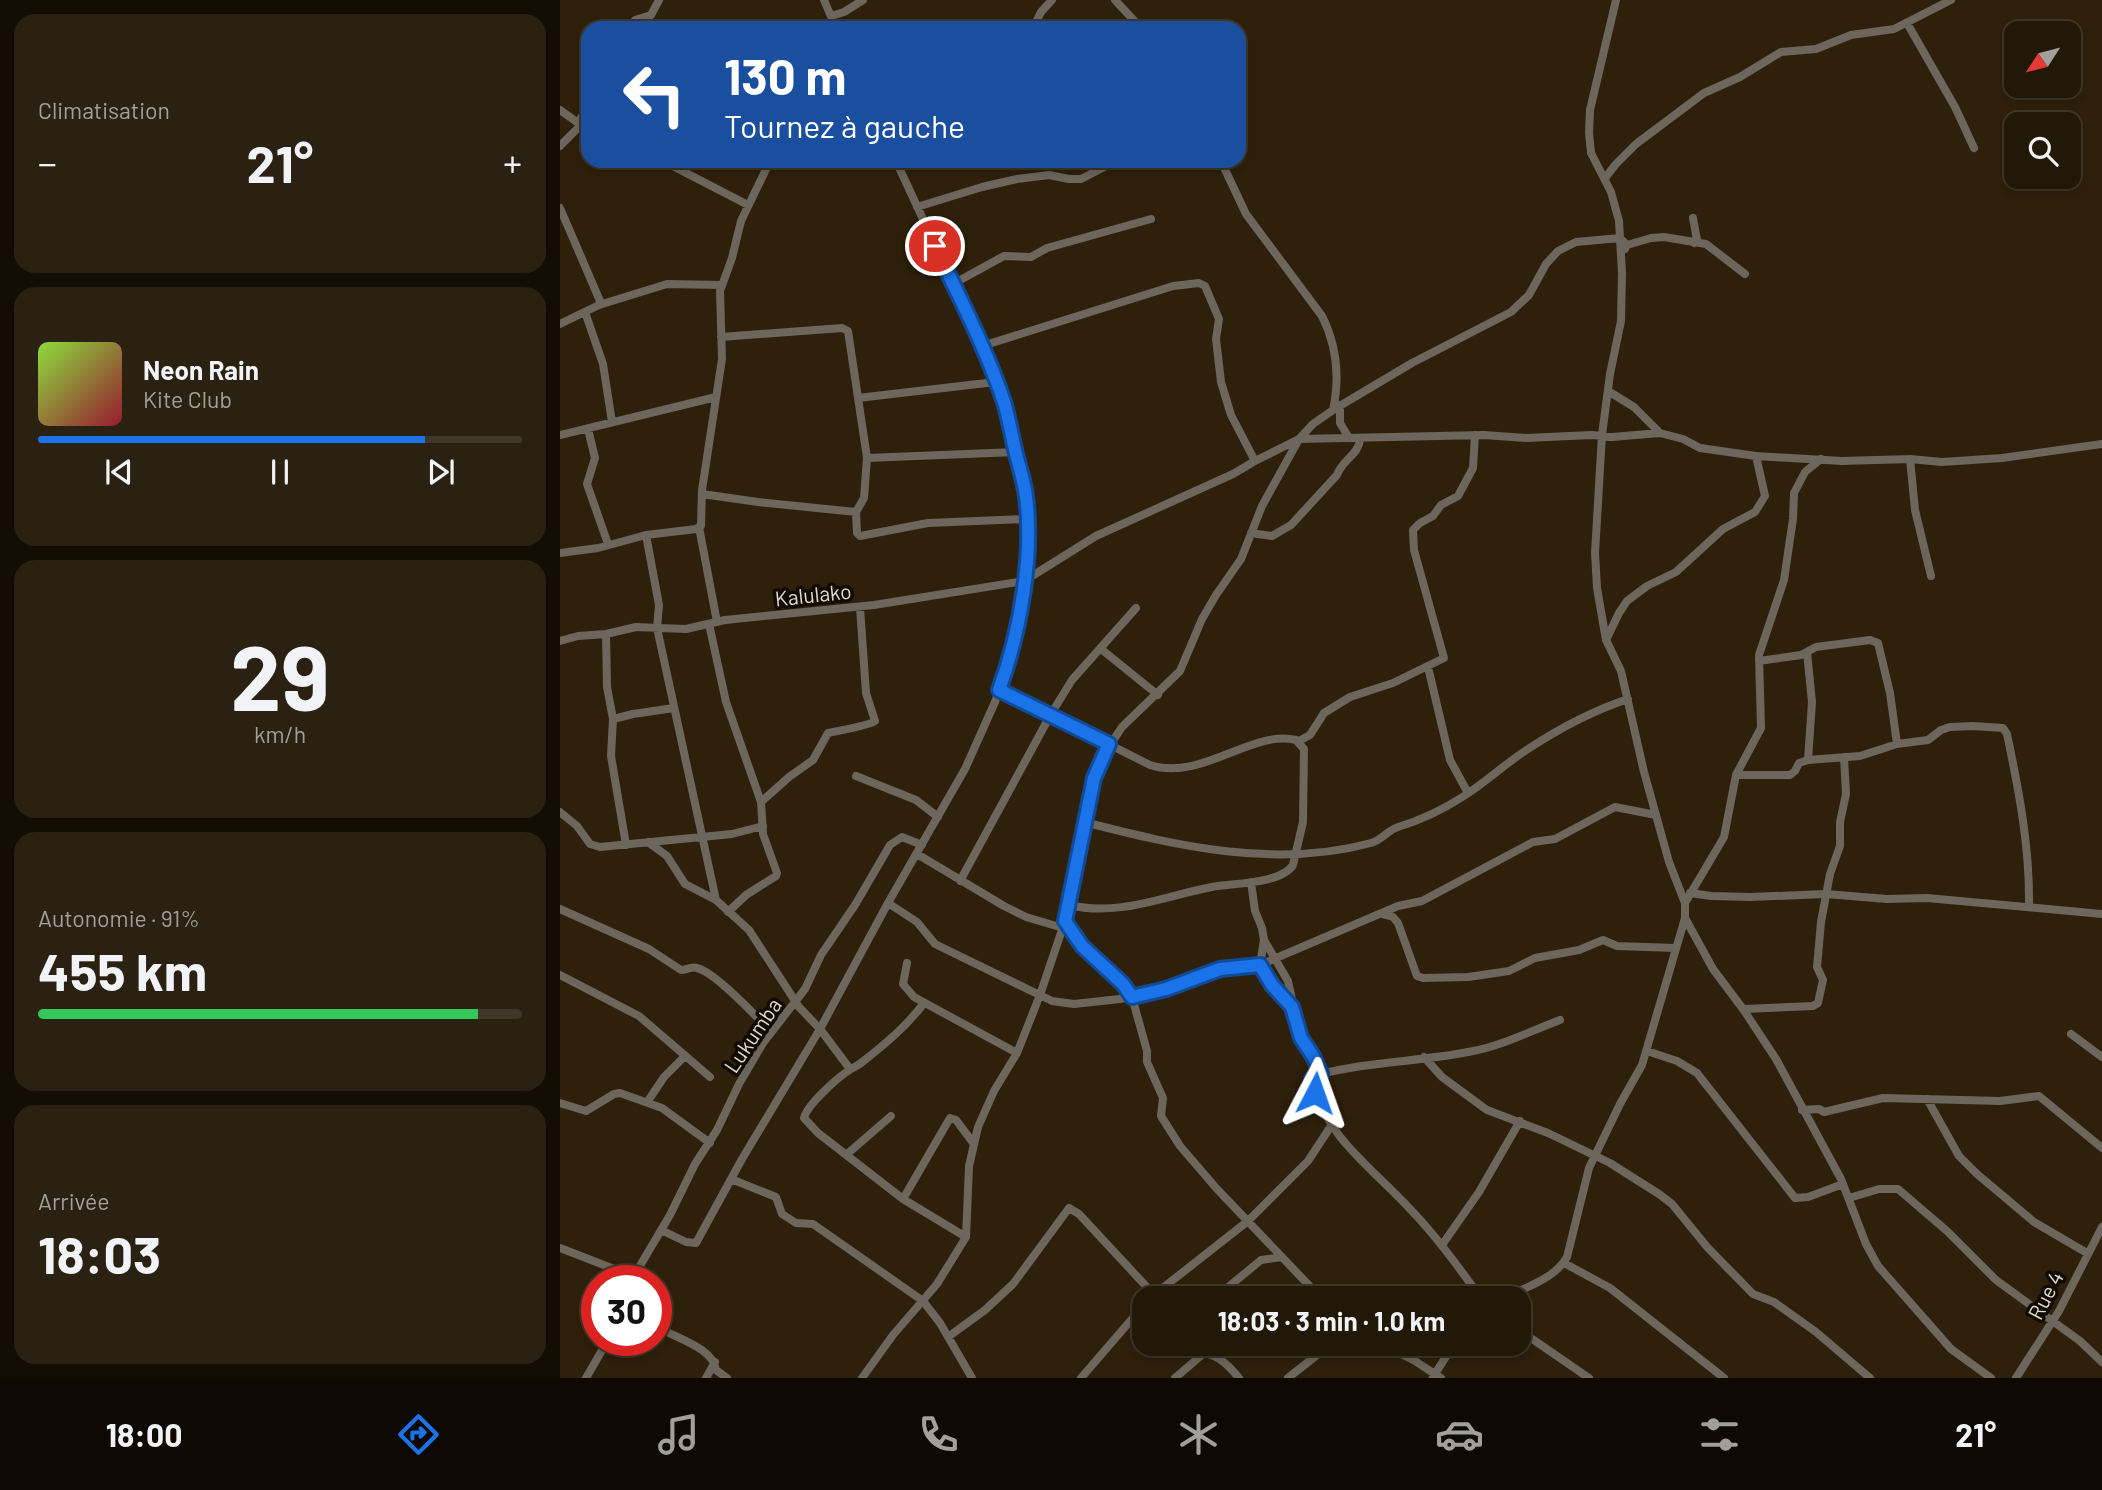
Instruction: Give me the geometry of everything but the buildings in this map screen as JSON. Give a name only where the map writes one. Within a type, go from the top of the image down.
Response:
[{"type":"street","points":[[634,21],[651,15],[659,0]]},
{"type":"street","points":[[824,0],[833,21]]},
{"type":"street","points":[[831,16],[844,12],[863,0]]},
{"type":"street","points":[[1036,21],[1052,0]]},
{"type":"street","points":[[1115,0],[1134,21]]},
{"type":"street","points":[[1529,1286],[1564,1263],[1570,1251],[1586,1179],[1595,1155],[1647,1051],[1685,918],[1685,903],[1669,862],[1656,815],[1621,671],[1606,640],[1597,588],[1595,553],[1602,435],[1620,321],[1621,254],[1619,221],[1605,178],[1595,165],[1588,133],[1590,110],[1616,0]]},
{"type":"street","points":[[1605,178],[1636,144],[1704,93],[1740,77],[1781,52],[1816,49],[1851,35],[1884,32],[1951,0]]},
{"type":"street","points":[[1906,23],[1955,107],[1974,148]]},
{"type":"street","points":[[560,110],[581,123]]},
{"type":"street","points":[[560,146],[581,126]]},
{"type":"street","points":[[677,168],[748,205]]},
{"type":"street","points":[[728,912],[746,895],[776,876],[767,851],[761,802],[726,702],[699,527],[721,367],[719,299],[748,205],[766,168]]},
{"type":"street","points":[[661,1230],[686,1242],[696,1243],[939,817],[976,745],[999,690],[1017,634],[1024,581],[1027,519],[1025,488],[1016,452],[1003,401],[982,346],[899,168]]},
{"type":"street","points":[[917,207],[1017,179],[1049,175],[1069,179],[1082,178],[1102,168]]},
{"type":"street","points":[[1224,168],[1246,214],[1322,316],[1329,330],[1338,372],[1336,407],[1340,423],[1349,438]]},
{"type":"street","points":[[560,208],[598,295],[599,305]]},
{"type":"street","points":[[1693,218],[1698,242]]},
{"type":"street","points":[[953,284],[1004,256],[1031,257],[1047,248],[1151,219]]},
{"type":"street","points":[[862,1378],[948,1268],[966,1237],[968,1177],[974,1144],[985,1111],[1017,1053],[1064,925],[1094,778],[1109,744],[1122,727],[1175,678],[1186,662],[1202,619],[1241,559],[1262,506],[1299,439],[1313,424],[1336,407],[1412,363],[1511,312],[1529,295],[1546,264],[1558,251],[1576,242],[1620,238]]},
{"type":"street","points":[[1620,238],[1627,245]]},
{"type":"street","points":[[1621,254],[1627,245],[1651,238],[1698,242],[1706,244],[1745,275]]},
{"type":"street","points":[[982,346],[1173,286],[1199,283],[1205,286],[1219,319],[1216,339],[1221,382],[1231,415],[1255,461]]},
{"type":"street","points":[[560,324],[599,305],[667,284],[722,285]]},
{"type":"street","points":[[585,312],[603,364],[612,422]]},
{"type":"street","points":[[721,337],[845,328],[850,336],[867,458],[863,498],[856,512],[857,533],[860,536],[928,523],[1027,519]]},
{"type":"street","points":[[858,398],[995,382]]},
{"type":"street","points":[[1608,391],[1634,407],[1660,433]]},
{"type":"street","points":[[560,435],[716,397]]},
{"type":"street","points":[[588,429],[595,458],[587,484],[608,544]]},
{"type":"street","points":[[1024,581],[1096,536],[1233,474],[1299,439],[1475,435],[1534,438],[1602,435],[1612,437],[1660,433],[1683,439],[1700,448],[1756,456],[1842,461],[1910,459],[1942,462],[2102,444]]},
{"type":"street","points":[[1299,741],[1310,735],[1324,713],[1350,697],[1393,682],[1444,658],[1413,550],[1413,530],[1460,492],[1473,468],[1475,435]]},
{"type":"street","points":[[1251,533],[1272,536],[1291,526],[1337,475],[1340,465],[1357,450],[1360,438]]},
{"type":"street","points":[[867,458],[1016,452]]},
{"type":"street","points":[[1606,640],[1627,601],[1647,586],[1676,572],[1723,530],[1755,512],[1762,503],[1765,491],[1756,456]]},
{"type":"street","points":[[1685,903],[1724,837],[1736,775],[1761,728],[1759,661],[1761,647],[1784,580],[1794,494],[1805,472],[1821,459]]},
{"type":"street","points":[[1910,459],[1915,510],[1931,576]]},
{"type":"street","points":[[702,494],[856,512]]},
{"type":"street","points":[[560,553],[699,527]]},
{"type":"street","points":[[646,535],[659,606],[657,628],[716,900]]},
{"type":"street","name":"Kalulako","points":[[560,641],[636,627],[686,629],[713,623],[860,607],[1024,581]]},
{"type":"street","points":[[761,802],[813,760],[828,733],[857,725],[869,725],[875,721],[866,692],[860,607]]},
{"type":"street","points":[[960,881],[1072,680],[1136,608]]},
{"type":"street","points":[[606,634],[607,687],[613,719],[611,756],[626,845]]},
{"type":"street","points":[[1759,661],[1807,652],[1816,647],[1870,640],[1878,643],[1890,693],[1897,744]]},
{"type":"street","points":[[1101,649],[1158,695]]},
{"type":"street","points":[[1807,652],[1812,702],[1808,760]]},
{"type":"street","points":[[1428,667],[1450,760],[1468,793]]},
{"type":"street","points":[[999,690],[1150,765],[1165,769],[1188,767],[1263,742],[1292,738],[1299,741],[1304,749],[1303,822],[1289,871],[1277,877],[1210,887],[1145,905],[1086,909],[1069,905]]},
{"type":"street","points":[[1084,822],[1205,850],[1276,855],[1334,851],[1374,842],[1396,828],[1422,820],[1468,793],[1528,749],[1565,726],[1595,710],[1628,699]]},
{"type":"street","points":[[613,719],[674,708]]},
{"type":"street","points":[[1736,775],[1790,775],[1799,764],[1808,760],[1860,756],[1897,744],[1924,741],[1950,727],[2006,729],[2027,840],[2029,907]]},
{"type":"street","points":[[1743,1009],[1817,1004],[1822,984],[1817,967],[1826,894],[1840,846],[1840,822],[1846,794],[1844,757]]},
{"type":"street","points":[[856,776],[916,800],[939,817]]},
{"type":"street","points":[[888,903],[917,922],[935,944],[1040,995],[1064,1004],[1132,997],[1166,989],[1220,969],[1260,965],[1398,906],[1422,901],[1533,842],[1549,841],[1568,834],[1610,809],[1620,807],[1656,815]]},
{"type":"street","points":[[560,812],[578,826],[586,841],[593,846],[732,834],[762,826]]},
{"type":"street","name":"Lukumba","points":[[640,1265],[695,1164],[710,1143],[739,1084],[771,1032],[805,989],[821,955],[855,905],[890,845],[902,837],[919,849]]},
{"type":"street","points":[[648,842],[667,856],[685,884],[716,900],[754,937],[796,1001],[850,1069]]},
{"type":"street","points":[[919,849],[960,881],[1026,917],[1064,925],[1082,946],[1123,984],[1132,997],[1147,1051],[1147,1062],[1163,1098],[1161,1112],[1164,1122],[1180,1146],[1310,1286]]},
{"type":"street","points":[[1251,882],[1255,911],[1264,940],[1260,965],[1272,985],[1292,1007]]},
{"type":"street","points":[[1690,893],[1751,897],[1826,894],[1886,899],[1927,898],[1983,901],[2102,914]]},
{"type":"street","points":[[560,909],[649,949],[681,970],[695,967],[706,971],[771,1032]]},
{"type":"street","points":[[1382,914],[1393,917],[1398,923],[1417,976],[1423,978],[1468,977],[1509,971],[1535,958],[1579,950],[1603,940],[1617,946],[1675,948]]},
{"type":"street","points":[[1685,918],[1713,969],[1770,1049],[1843,1184],[1866,1244],[1878,1266],[1951,1349],[1991,1378]]},
{"type":"street","points":[[1264,940],[1288,981],[1301,1038],[1321,1074]]},
{"type":"street","points":[[906,963],[903,984],[914,998],[1017,1053]]},
{"type":"street","points":[[560,975],[639,1016],[710,1077]]},
{"type":"street","points":[[923,1003],[900,1030],[850,1069],[811,1106],[804,1118],[818,1133],[903,1199],[966,1237]]},
{"type":"street","points":[[1472,1286],[1411,1209],[1358,1159],[1331,1126],[1312,1081],[1313,1077],[1358,1066],[1490,1047],[1560,1020]]},
{"type":"street","points":[[2071,1034],[2102,1057]]},
{"type":"street","points":[[1647,1051],[1677,1061],[1697,1073],[1795,1198],[1808,1197],[1843,1184]]},
{"type":"street","points":[[648,1101],[664,1077],[685,1056]]},
{"type":"street","points":[[1424,1058],[1443,1077],[1488,1110],[1520,1121],[1595,1155],[1666,1199],[1708,1248],[1753,1294],[1774,1302],[1816,1332],[1870,1378]]},
{"type":"street","points":[[560,1103],[589,1110],[617,1093],[648,1101],[710,1143]]},
{"type":"street","points":[[1802,1110],[1819,1109],[1824,1112],[1883,1098],[2000,1101],[2039,1096],[2102,1148]]},
{"type":"street","points":[[1927,1099],[1959,1156],[1977,1174],[2034,1222],[2087,1253]]},
{"type":"street","points":[[846,1155],[891,1116]]},
{"type":"street","points":[[903,1199],[950,1118],[956,1120],[974,1144]]},
{"type":"street","points":[[1442,1245],[1479,1192],[1520,1121]]},
{"type":"street","points":[[1168,1286],[1248,1221],[1308,1161],[1331,1126]]},
{"type":"street","points":[[731,1179],[776,1197],[782,1214],[796,1223],[813,1224],[923,1301],[972,1378]]},
{"type":"street","points":[[1849,1198],[1879,1189],[1898,1189],[1947,1231],[1997,1280],[2080,1341],[2102,1362]]},
{"type":"street","points":[[948,1337],[985,1310],[1013,1284],[1069,1208],[1079,1214],[1144,1286]]},
{"type":"street","name":"Rue 4","points":[[2016,1378],[2052,1322],[2102,1227]]},
{"type":"street","points":[[560,1248],[604,1265]]},
{"type":"street","points":[[1229,1286],[1261,1260],[1282,1257]]},
{"type":"street","points":[[1564,1263],[1610,1288],[1724,1378]]},
{"type":"street","points":[[1081,1378],[1132,1319]]},
{"type":"street","points":[[672,1335],[715,1362],[716,1370],[727,1378]]},
{"type":"street","points":[[1531,1338],[1589,1378]]},
{"type":"street","points":[[586,1378],[599,1356]]},
{"type":"street","points":[[1175,1378],[1201,1356]]},
{"type":"street","points":[[1214,1356],[1225,1362],[1240,1378]]},
{"type":"street","points":[[1288,1378],[1316,1356]]},
{"type":"street","points":[[1402,1356],[1436,1377],[1447,1356]]},
{"type":"street","points":[[706,1378],[715,1362]]},
{"type":"route","points":[[935,246],[982,346],[1003,401],[1025,488],[1027,537],[1024,581],[1017,634],[999,690],[1109,744],[1094,778],[1065,921],[1082,946],[1123,984],[1132,997],[1204,977],[1220,969],[1260,965],[1272,985],[1292,1007],[1301,1038],[1317,1064],[1321,1074],[1312,1079],[1315,1093]]}]
